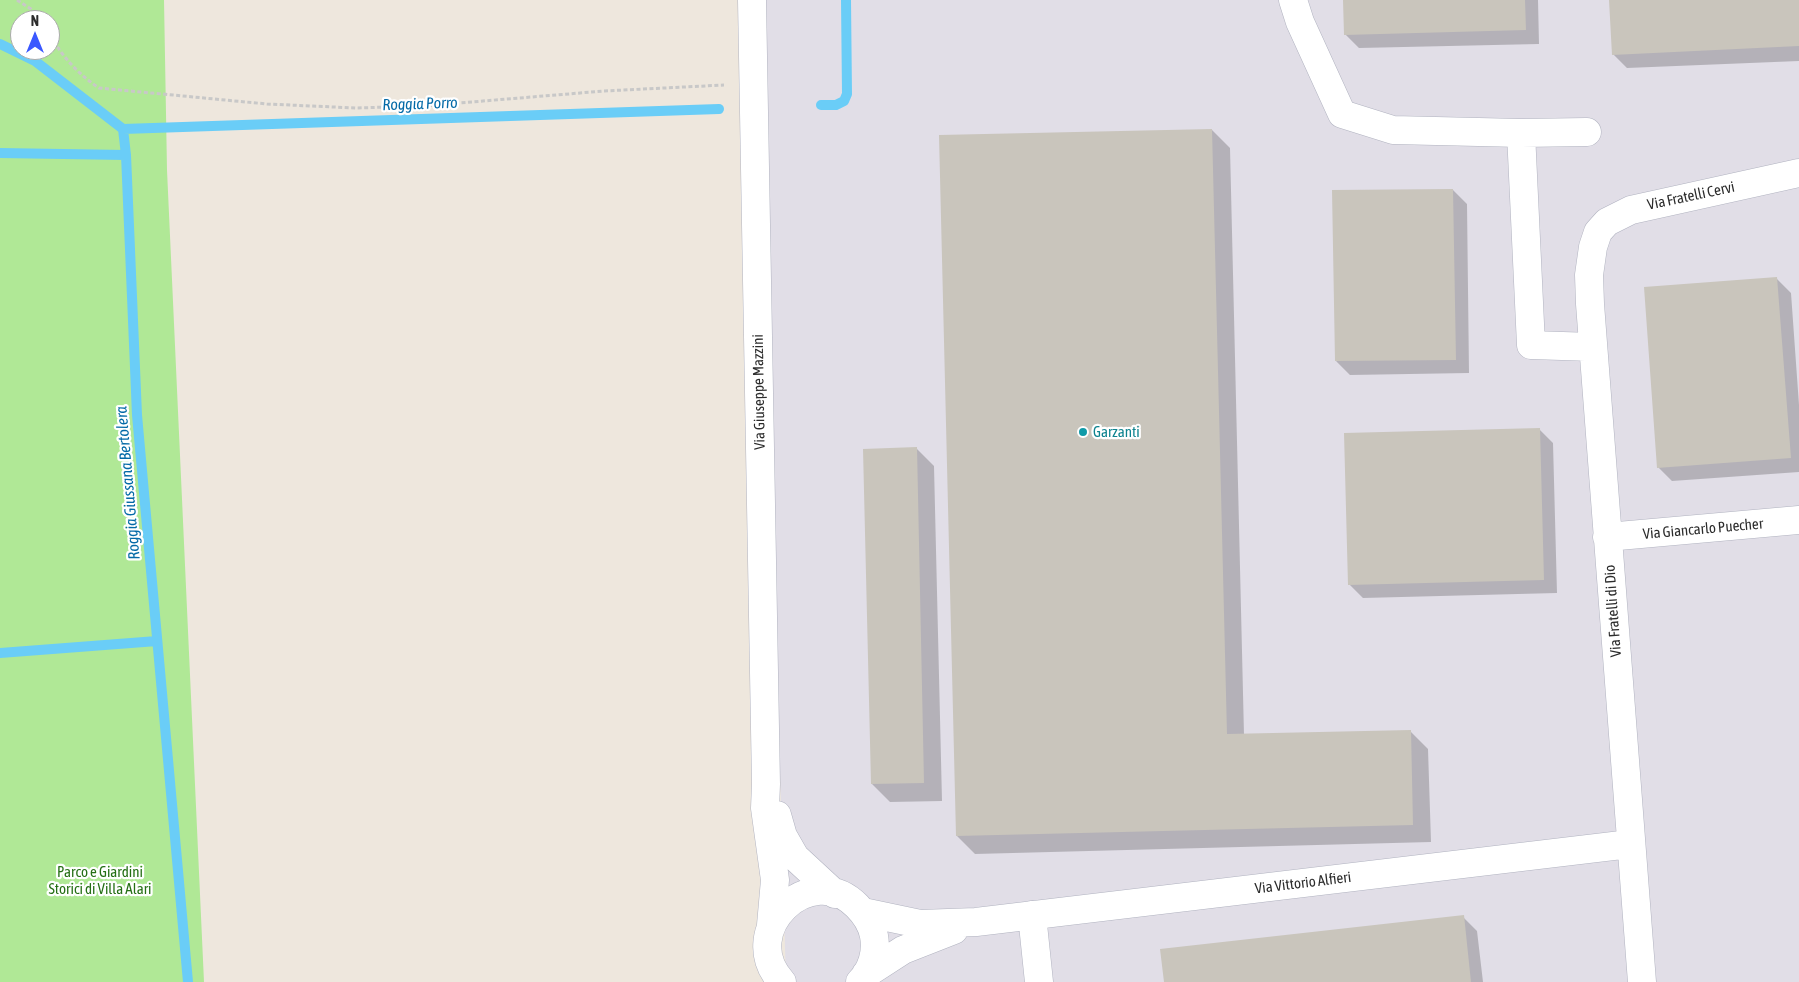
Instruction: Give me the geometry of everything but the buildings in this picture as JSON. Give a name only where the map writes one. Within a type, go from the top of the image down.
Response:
[{"type":"street","name":"Via Giuseppe Mazzini","points":[[752,0],[765,808],[775,880],[772,925],[767,946],[777,979]]},
{"type":"street","points":[[1293,0],[1300,22],[1342,114],[1393,130],[1520,133],[1587,132]]},
{"type":"street","points":[[1520,133],[1531,345],[1593,347]]},
{"type":"street","name":"Via Fratelli Cervi","points":[[1594,240],[1602,225],[1631,210],[1799,173]]},
{"type":"street","name":"Via Fratelli di Dio","points":[[1594,240],[1588,275],[1642,982]]},
{"type":"street","name":"Via Giancarlo Puecher","points":[[1607,537],[1799,520]]},
{"type":"street","name":"Via Giuseppe Mazzini","points":[[766,784],[788,847],[799,861],[835,894],[850,901],[862,912],[871,926],[875,942],[873,959],[863,978]]},
{"type":"street","name":"Via Vittorio Alfieri","points":[[862,912],[920,924],[976,922],[1630,844]]},
{"type":"street","name":"Via Giuseppe Mazzini","points":[[772,925],[784,907],[798,898],[819,892],[835,894]]},
{"type":"street","points":[[1032,915],[1039,982]]},
{"type":"street","name":"Via Vittorio Alfieri","points":[[863,978],[902,950],[976,922]]},
{"type":"path","points":[[17,0],[33,10]]},
{"type":"path","points":[[60,51],[83,78],[100,88],[267,104],[356,108],[423,106],[620,90],[754,83]]},
{"type":"shaded area","points":[[758,0],[1799,0],[1799,982],[786,982]]},
{"type":"green space","name":"Parco e Giardini Storici di Villa Alari","points":[[0,0],[164,0],[167,170],[204,982],[0,982]]},
{"type":"waterway","name":"Roggia Porro","points":[[821,105],[836,105],[844,101],[847,94],[846,0]]},
{"type":"waterway","name":"Roggia Giussana Bertolera","points":[[0,44],[35,61],[123,129],[126,155],[137,415],[188,982]]},
{"type":"waterway","name":"Roggia Porro","points":[[123,129],[719,109]]},
{"type":"waterway","points":[[0,153],[126,155]]},
{"type":"waterway","points":[[0,653],[157,641]]},
{"type":"place","name":"Garzanti","points":[[1083,432]]}]
